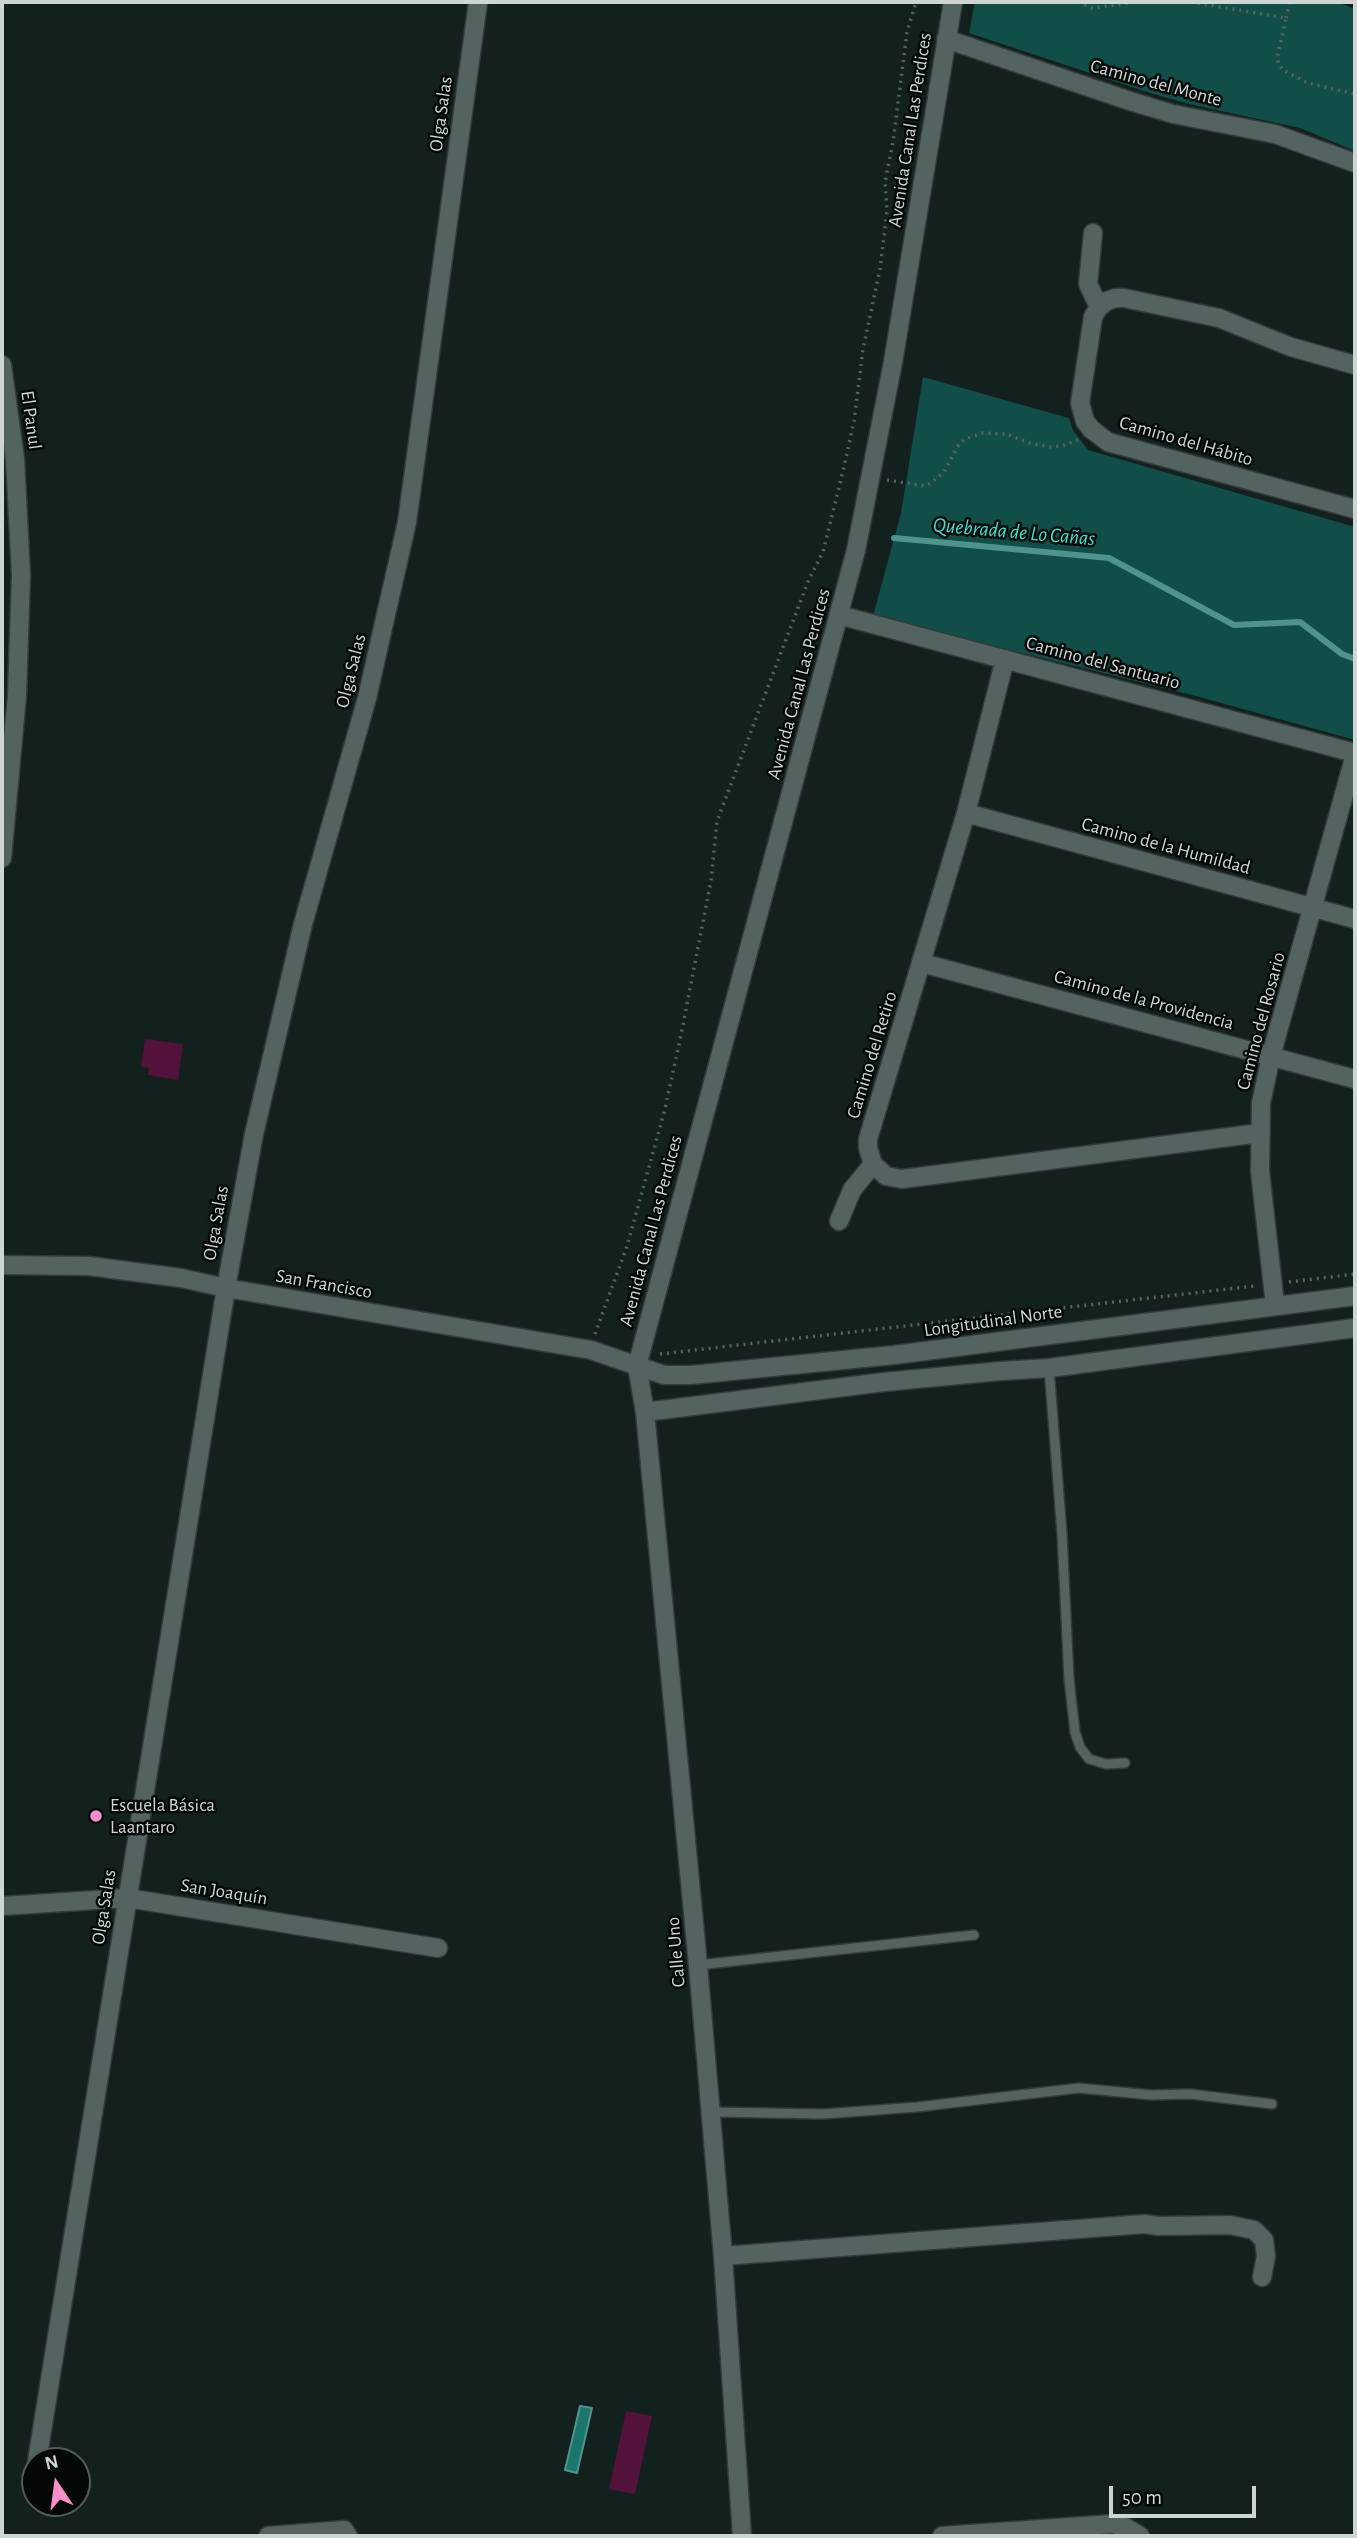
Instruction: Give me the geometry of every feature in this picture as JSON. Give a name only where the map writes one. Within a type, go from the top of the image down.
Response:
[{"type":"street","name":"Olga Salas","points":[[39,2447],[226,1288],[268,1064],[303,923],[367,698],[407,522],[478,2]]},
{"type":"street","name":"Avenida Canal Las Perdices","points":[[638,1359],[839,615],[872,478],[953,2]]},
{"type":"street","name":"Camino del Monte","points":[[946,39],[1130,101],[1173,114],[1275,134],[1355,163]]},
{"type":"street","points":[[1093,233],[1088,284],[1099,307],[1107,301],[1124,298],[1219,318],[1291,346],[1355,365]]},
{"type":"street","name":"Camino del Hábito","points":[[1099,307],[1093,317],[1080,395],[1081,411],[1091,429],[1108,442],[1355,509]]},
{"type":"street","name":"El Panul","points":[[2,365],[15,459],[21,575],[17,696],[2,858]]},
{"type":"street","name":"Camino del Santuario","points":[[839,615],[1355,754]]},
{"type":"street","name":"Camino del Retiro","points":[[873,1164],[868,1139],[966,813],[1005,659]]},
{"type":"street","name":"Camino del Rosario","points":[[1275,1305],[1260,1171],[1261,1104],[1271,1056],[1355,754]]},
{"type":"street","name":"Camino de la Humildad","points":[[966,813],[1355,919]]},
{"type":"street","name":"Camino de la Providencia","points":[[922,963],[1355,1079]]},
{"type":"street","points":[[839,1221],[852,1190],[873,1164],[886,1176],[902,1180],[1260,1133]]},
{"type":"street","name":"San Francisco","points":[[2,1265],[46,1264],[113,1268],[181,1278],[638,1359]]},
{"type":"street","name":"Longitudinal Norte","points":[[638,1359],[664,1374],[691,1375],[894,1356],[1355,1296]]},
{"type":"street","points":[[645,1412],[884,1382],[1049,1368],[1355,1328]]},
{"type":"street","name":"Calle Uno","points":[[638,1359],[711,2112],[742,2536]]},
{"type":"street","name":"San Joaquín","points":[[2,1906],[127,1898],[438,1948]]},
{"type":"street","points":[[723,2256],[1144,2224],[1230,2225],[1254,2230],[1264,2241],[1266,2256],[1262,2277]]},
{"type":"street","points":[[942,2536],[1112,2524],[1125,2527],[1140,2536]]},
{"type":"street","points":[[268,2536],[344,2530],[348,2536]]},
{"type":"lane","points":[[1049,1368],[1062,1534],[1069,1679],[1075,1732],[1080,1747],[1089,1759],[1105,1764],[1125,1763]]},
{"type":"lane","points":[[698,1965],[974,1935]]},
{"type":"lane","points":[[711,2112],[823,2114],[917,2107],[1079,2088],[1152,2095],[1190,2094],[1272,2104]]},
{"type":"path","points":[[592,1350],[597,1327],[627,1246],[664,1114],[711,881],[718,821],[809,579],[822,552],[844,467],[854,421],[863,349],[880,269],[887,211],[885,182],[893,142],[907,32],[916,2]]},
{"type":"path","points":[[1078,2],[1092,8],[1137,2]]},
{"type":"path","points":[[1191,2],[1286,18]]},
{"type":"path","points":[[1290,2],[1278,58],[1279,65],[1283,70],[1308,83],[1355,94]]},
{"type":"path","points":[[872,478],[925,486],[944,472],[965,439],[983,433],[1007,434],[1029,443],[1051,447],[1073,443],[1091,429]]},
{"type":"path","points":[[638,1359],[659,1354],[1355,1274]]},
{"type":"shaded area","points":[[975,2],[1337,2],[1355,9],[1355,151],[1300,128],[1150,93],[969,33]]},
{"type":"shaded area","points":[[923,377],[1069,418],[1073,430],[1088,450],[1355,527],[1355,740],[1196,696],[873,616],[901,513]]},
{"type":"shaded area","points":[[580,2406],[592,2408],[577,2473],[565,2470]]},
{"type":"building","points":[[145,1039],[183,1044],[178,1080],[148,1075],[149,1068],[141,1067]]},
{"type":"building","points":[[626,2411],[652,2416],[635,2494],[609,2489]]},
{"type":"waterway","name":"Quebrada de Lo Cañas","points":[[894,538],[1109,558],[1234,625],[1300,622],[1342,654],[1355,659]]},
{"type":"place","name":"Escuela Básica Laantaro","points":[[96,1816]]}]
